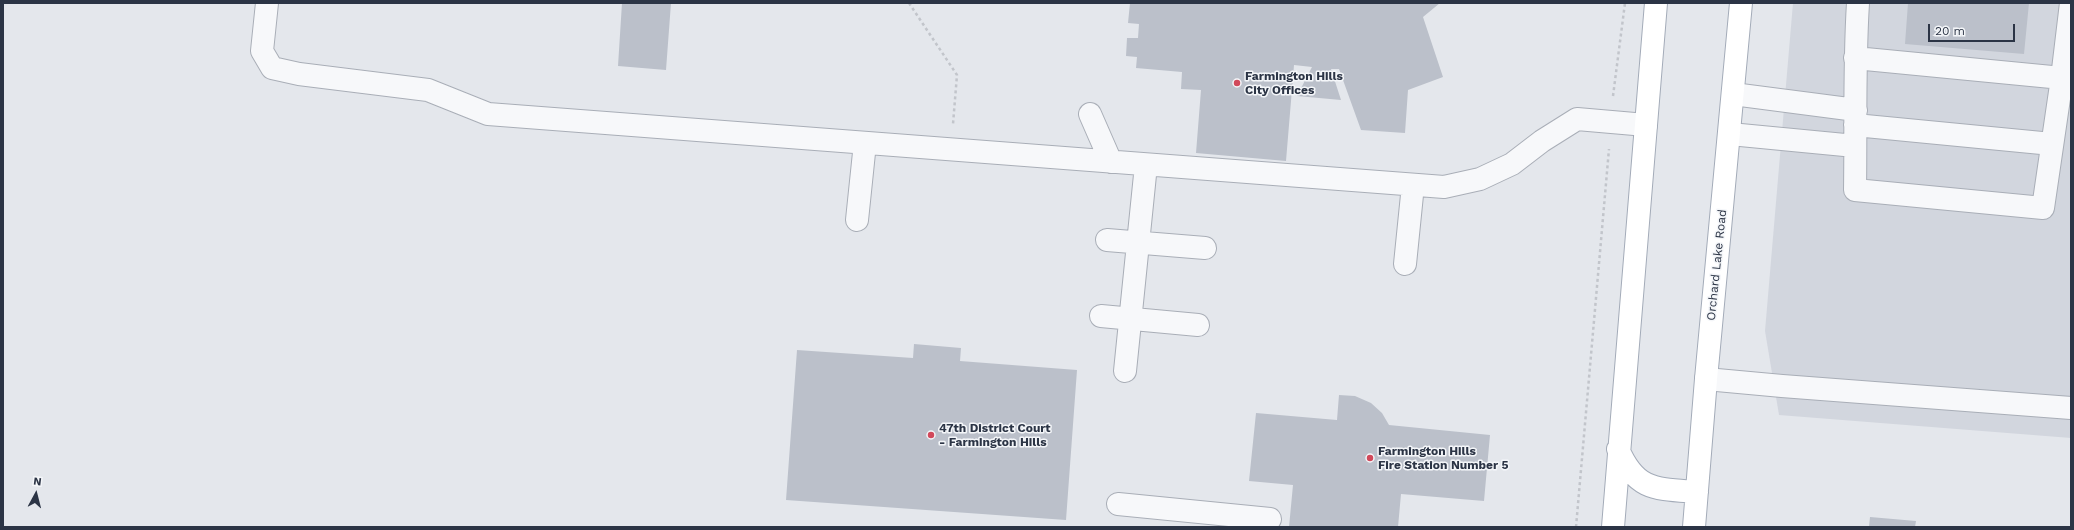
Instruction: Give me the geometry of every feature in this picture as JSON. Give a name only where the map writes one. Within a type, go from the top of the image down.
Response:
[{"type":"main road","points":[[1613,527],[1618,449],[1656,3]]},
{"type":"main road","name":"Orchard Lake Road","points":[[1694,527],[1706,378],[1730,134],[1741,3]]},
{"type":"main road","points":[[1618,449],[1624,463],[1634,476],[1647,485],[1662,490],[1697,492]]},
{"type":"lane","points":[[267,3],[262,51],[272,68],[299,74],[428,90],[488,114],[1444,187],[1480,179],[1512,164],[1542,141],[1577,119],[1646,125]]},
{"type":"lane","points":[[1858,3],[1855,58],[1855,190],[2043,208],[2062,78],[2071,3]]},
{"type":"lane","points":[[1855,58],[2062,78]]},
{"type":"lane","points":[[1733,94],[1856,117],[2052,144]]},
{"type":"lane","points":[[1090,114],[1111,162]]},
{"type":"lane","points":[[1730,134],[1855,146]]},
{"type":"lane","points":[[857,220],[865,143]]},
{"type":"lane","points":[[1125,371],[1146,165]]},
{"type":"lane","points":[[1405,264],[1413,185]]},
{"type":"lane","points":[[1107,240],[1205,248]]},
{"type":"lane","points":[[1101,316],[1198,325]]},
{"type":"lane","points":[[1706,378],[1782,386],[2071,408]]},
{"type":"lane","points":[[1118,504],[1199,520],[1270,519]]},
{"type":"path","points":[[909,3],[957,75],[953,125]]},
{"type":"path","points":[[1576,527],[1610,121],[1625,3]]},
{"type":"shaded area","points":[[1793,3],[2071,3],[2071,438],[1779,415],[1765,331]]},
{"type":"building","points":[[622,3],[671,3],[666,70],[618,66]]},
{"type":"building","name":"Farmington Hills City Offices","points":[[1130,3],[1440,3],[1423,17],[1443,77],[1408,90],[1405,133],[1361,130],[1339,69],[1331,69],[1341,100],[1297,96],[1312,67],[1294,65],[1286,161],[1196,153],[1201,90],[1181,89],[1182,72],[1136,68],[1137,57],[1126,56],[1127,38],[1138,38],[1139,24],[1128,23]]},
{"type":"building","points":[[1908,3],[2029,3],[2024,54],[1905,44]]},
{"type":"building","name":"47th District Court - Farmington Hills","points":[[914,344],[961,348],[960,361],[1077,370],[1066,520],[786,500],[797,350],[913,358]]},
{"type":"building","name":"Farmington Hills Fire Station Number 5","points":[[1339,395],[1355,396],[1371,403],[1382,413],[1389,425],[1490,435],[1484,501],[1401,494],[1398,527],[1289,527],[1293,485],[1249,481],[1256,413],[1337,420]]},
{"type":"building","points":[[1870,517],[1916,521],[1915,527],[1869,527]]},
{"type":"place","name":"Farmington Hills City Offices","points":[[1237,83]]},
{"type":"place","name":"47th District Court - Farmington Hills","points":[[931,435]]},
{"type":"place","name":"Farmington Hills Fire Station Number 5","points":[[1370,458]]}]
